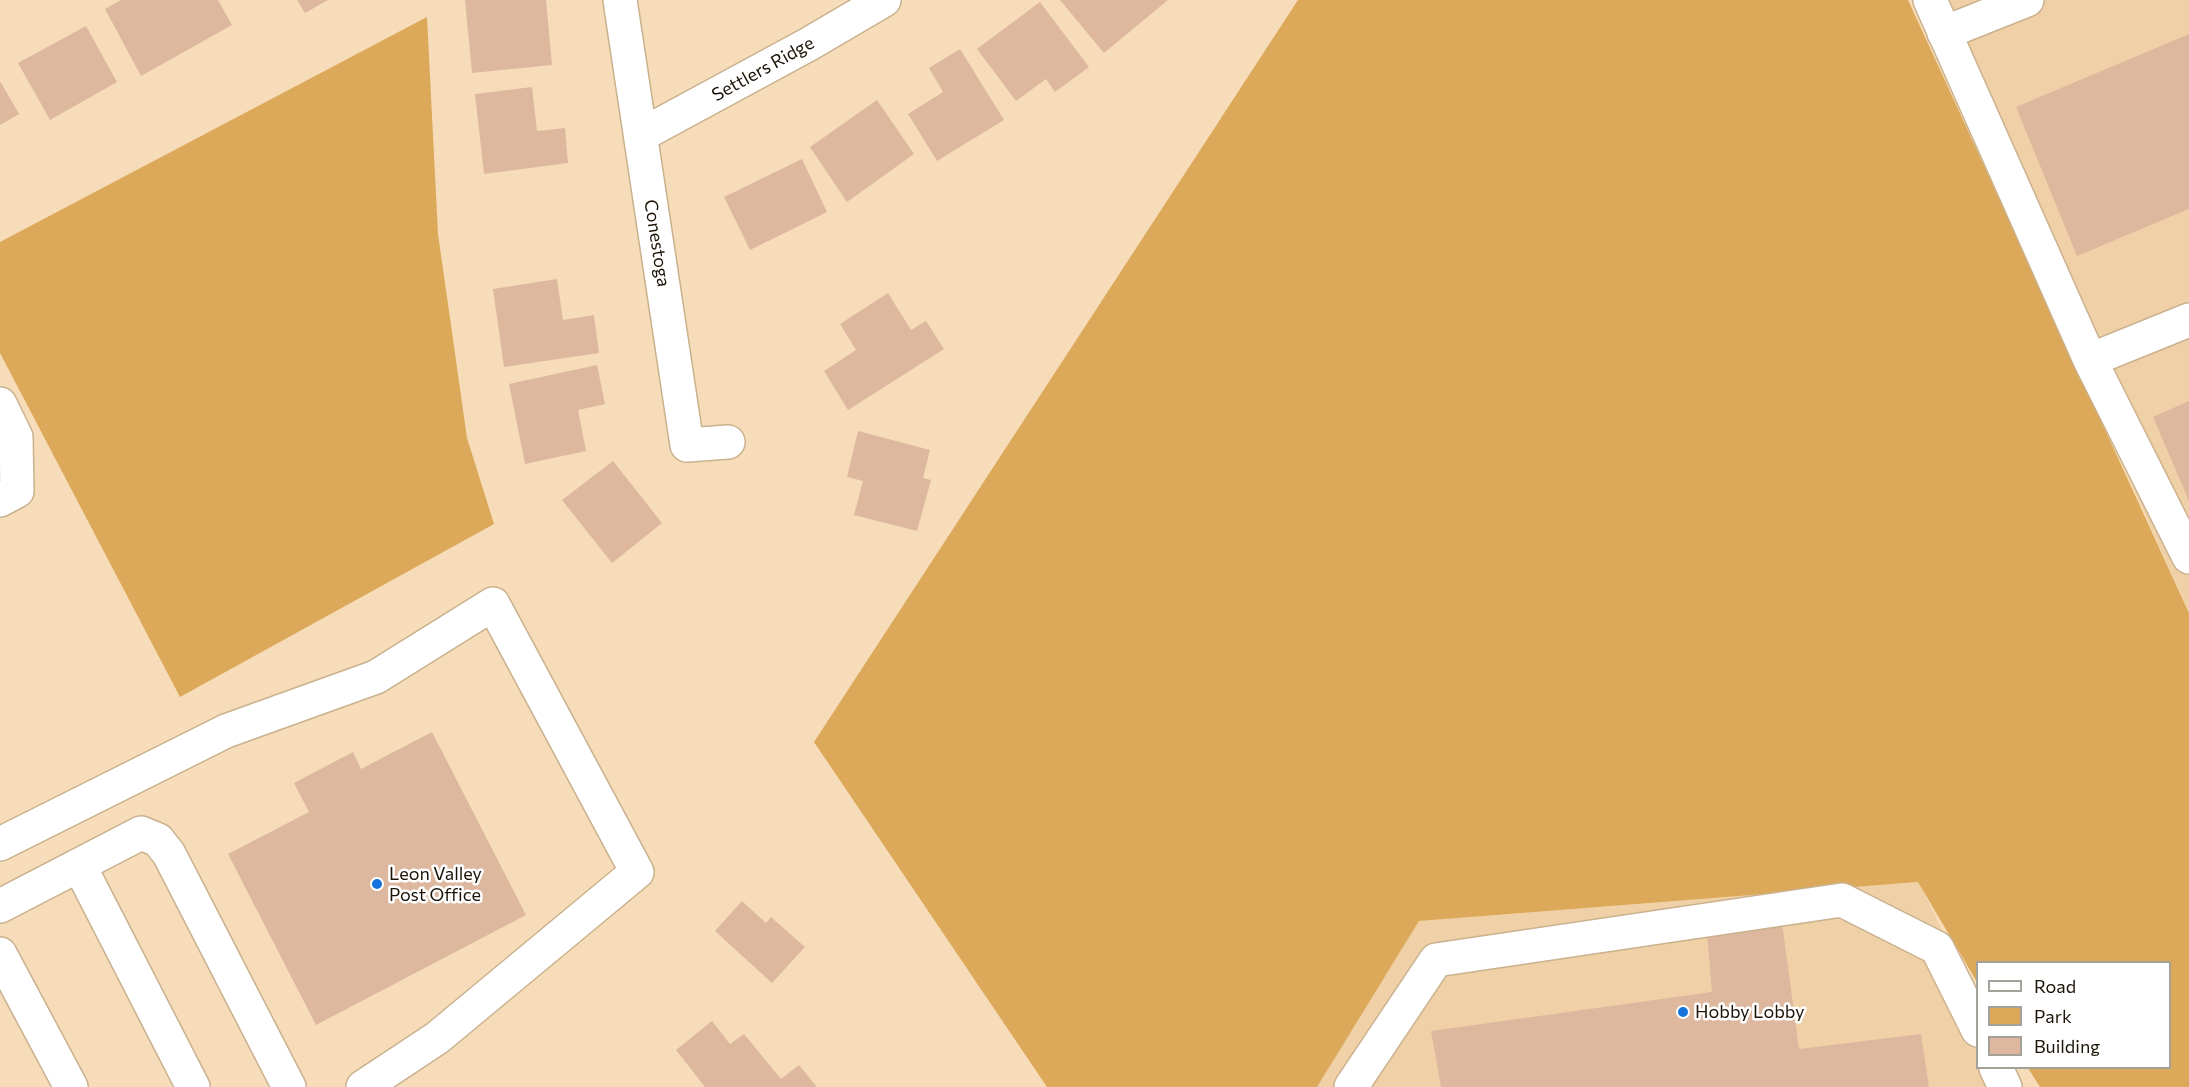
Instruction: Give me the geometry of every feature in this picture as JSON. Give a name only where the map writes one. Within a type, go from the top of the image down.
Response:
[{"type":"street","name":"Conestoga","points":[[620,0],[687,446],[728,442]]},
{"type":"street","name":"Settlers Ridge","points":[[640,135],[809,44],[885,0]]},
{"type":"street","points":[[1930,0],[2090,360],[2189,557]]},
{"type":"street","points":[[1944,33],[2027,0]]},
{"type":"street","points":[[2090,360],[2189,320]]},
{"type":"street","points":[[0,404],[16,437],[17,491],[0,500]]},
{"type":"street","points":[[0,844],[226,731],[376,677],[493,604],[637,872],[437,1038],[363,1087]]},
{"type":"street","points":[[0,906],[141,833],[158,840],[169,854],[289,1087]]},
{"type":"street","points":[[79,865],[193,1087]]},
{"type":"street","points":[[1351,1087],[1436,960],[1842,900],[1937,948],[1976,1028]]},
{"type":"street","points":[[0,954],[71,1087]]},
{"type":"street","points":[[1997,1069],[2006,1087]]},
{"type":"shaded area","points":[[1915,0],[2189,0],[2189,612]]},
{"type":"shaded area","points":[[1919,882],[1976,1003],[1976,1069],[2008,1069],[2017,1087],[1317,1087],[1418,921]]},
{"type":"green space","points":[[1298,0],[1908,0],[2189,613],[2189,1087],[2040,1087],[2029,1069],[2171,1069],[2171,961],[1976,961],[1976,980],[1918,882],[1419,921],[1317,1087],[1047,1087],[814,742]]},
{"type":"green space","points":[[427,17],[438,234],[467,438],[494,524],[180,697],[0,353],[0,242]]},
{"type":"building","points":[[121,0],[218,0],[232,25],[141,76],[105,9]]},
{"type":"building","points":[[297,0],[328,0],[305,13]]},
{"type":"building","points":[[465,0],[546,0],[552,65],[472,73]]},
{"type":"building","points":[[1060,0],[1168,0],[1104,53]]},
{"type":"building","points":[[1040,2],[1089,67],[1055,92],[1046,79],[1016,101],[977,49]]},
{"type":"building","points":[[86,26],[117,82],[50,120],[18,63]]},
{"type":"building","points":[[2189,34],[2189,209],[2077,256],[2016,107]]},
{"type":"building","points":[[960,49],[1004,120],[937,161],[908,114],[943,92],[929,68]]},
{"type":"building","points":[[0,81],[19,114],[0,125]]},
{"type":"building","points":[[532,87],[537,131],[565,128],[568,163],[484,174],[475,94]]},
{"type":"building","points":[[877,100],[914,154],[847,202],[810,147]]},
{"type":"building","points":[[802,159],[827,212],[750,250],[724,197]]},
{"type":"building","points":[[557,279],[563,320],[594,315],[599,353],[504,367],[493,289]]},
{"type":"building","points":[[888,293],[911,330],[926,321],[944,349],[848,410],[824,371],[856,350],[840,324]]},
{"type":"building","points":[[597,365],[605,404],[578,410],[586,451],[525,464],[509,384]]},
{"type":"building","points":[[2189,401],[2189,501],[2153,417]]},
{"type":"building","points":[[858,431],[930,450],[923,478],[931,480],[917,531],[854,515],[863,481],[847,477]]},
{"type":"building","points":[[613,461],[662,523],[612,563],[562,500]]},
{"type":"building","name":"Leon Valley Post Office","points":[[432,732],[526,915],[316,1025],[228,854],[309,812],[294,783],[353,752],[361,769]]},
{"type":"building","points":[[742,901],[766,923],[771,917],[805,947],[772,983],[715,931]]},
{"type":"building","name":"Hobby Lobby","points":[[1782,923],[1799,1049],[1921,1034],[1929,1087],[1441,1087],[1431,1031],[1712,992],[1707,934]]},
{"type":"building","points":[[712,1021],[730,1044],[744,1034],[781,1079],[799,1065],[817,1087],[705,1087],[676,1050]]},
{"type":"place","name":"Leon Valley Post Office","points":[[377,884]]},
{"type":"place","name":"Hobby Lobby","points":[[1683,1012]]}]
